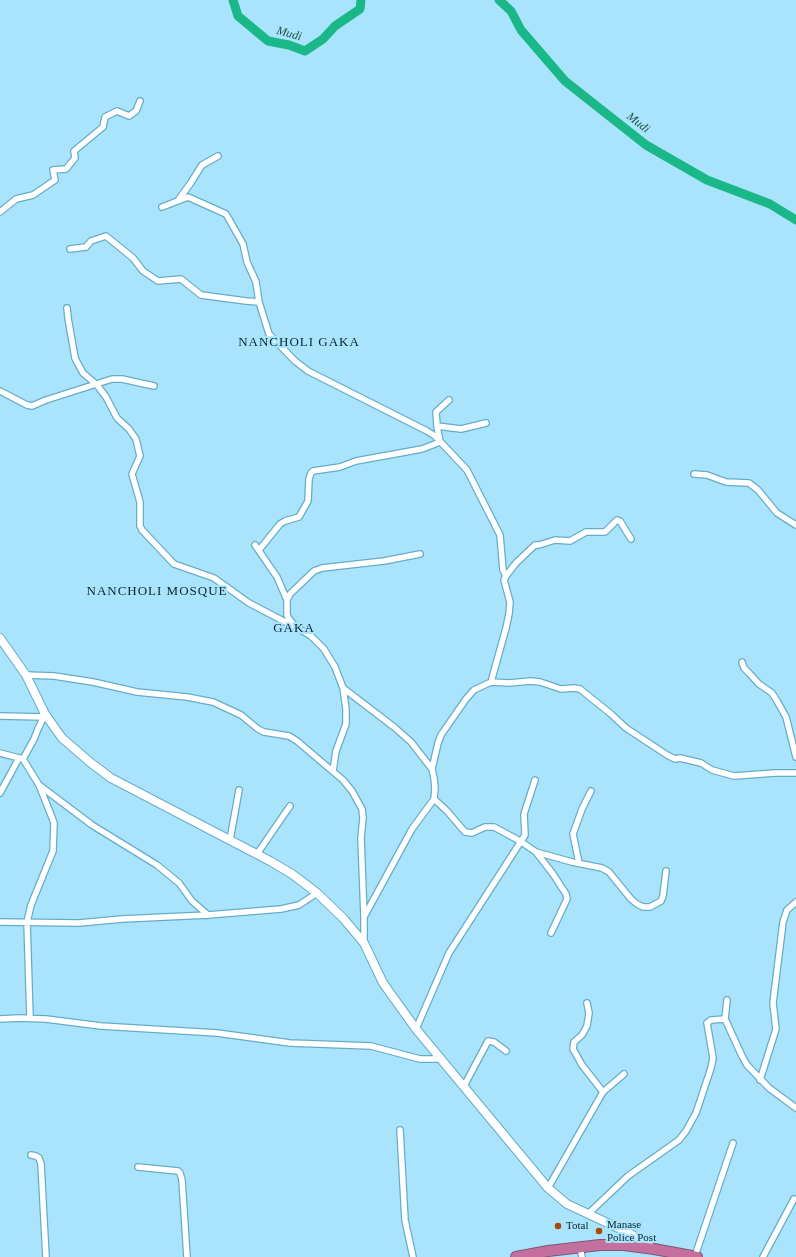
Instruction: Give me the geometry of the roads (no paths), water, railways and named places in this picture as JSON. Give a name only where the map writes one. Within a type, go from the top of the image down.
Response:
[{"type":"highway","points":[[516,1257],[549,1254],[580,1247],[624,1246],[654,1248],[696,1257]]},
{"type":"street","points":[[0,212],[16,199],[33,195],[55,180],[53,170],[66,169],[75,158],[74,151],[103,127],[106,116],[117,111],[129,116],[136,111],[140,100]]},
{"type":"street","points":[[178,200],[202,165],[218,156]]},
{"type":"street","points":[[162,207],[178,200],[190,197],[226,214],[243,244],[247,262],[256,282],[259,302],[269,334],[303,368],[431,434],[467,470],[500,535],[503,570],[506,576]]},
{"type":"street","points":[[70,249],[86,247],[91,241],[106,236],[133,258],[143,272],[158,282],[181,279],[202,295],[259,302]]},
{"type":"street","points":[[67,308],[75,358],[84,373],[96,384],[106,397],[117,418],[133,433],[140,453],[140,458],[132,474],[140,502],[140,526],[142,530],[174,564],[214,578],[249,603],[311,636],[324,649],[335,667],[343,688],[346,709],[346,724],[336,751],[333,771]]},
{"type":"street","points":[[0,391],[27,405],[32,406],[108,380],[115,379],[154,386]]},
{"type":"street","points":[[440,442],[436,412],[449,400]]},
{"type":"street","points":[[437,426],[461,429],[486,423]]},
{"type":"street","points":[[259,550],[280,524],[299,517],[308,501],[309,479],[313,471],[340,467],[356,461],[422,450],[440,442]]},
{"type":"street","points":[[694,474],[707,475],[726,482],[749,484],[758,490],[777,513],[796,525]]},
{"type":"street","points":[[491,682],[510,609],[509,596],[504,580],[516,562],[535,545],[555,540],[570,541],[586,532],[605,532],[617,520],[620,521],[631,539]]},
{"type":"street","points":[[255,544],[277,577],[287,600],[287,615],[296,627]]},
{"type":"street","points":[[287,600],[290,594],[314,571],[322,568],[420,554]]},
{"type":"street","points":[[0,638],[26,675],[44,716],[62,738],[111,778],[257,854],[292,874],[317,893],[344,918],[364,943],[383,983],[416,1029],[548,1188],[568,1204],[631,1234],[654,1248]]},
{"type":"street","points":[[742,662],[744,668],[759,684],[772,693],[777,701],[786,717],[796,757]]},
{"type":"street","points":[[26,675],[93,682],[137,692],[187,697],[213,702],[241,715],[264,732],[289,736],[333,771],[352,790],[362,809],[363,818],[360,838],[364,943]]},
{"type":"street","points":[[364,917],[412,828],[434,799],[435,789],[432,768],[438,743],[449,723],[466,699],[474,690],[491,682],[509,683],[531,681],[540,682],[561,689],[580,689],[626,728],[675,759],[680,758],[701,763],[712,770],[734,776],[796,773]]},
{"type":"street","points":[[343,688],[405,736],[432,768]]},
{"type":"street","points":[[0,716],[44,716]]},
{"type":"street","points":[[0,793],[34,739],[44,716]]},
{"type":"street","points":[[0,753],[21,758],[39,785],[52,814],[54,823],[54,840],[52,851],[31,905],[27,922],[30,1018]]},
{"type":"street","points":[[416,1029],[449,953],[525,835],[524,814],[535,780]]},
{"type":"street","points":[[39,785],[92,825],[157,865],[179,883],[192,901],[208,915]]},
{"type":"street","points":[[230,840],[239,790]]},
{"type":"street","points":[[579,863],[573,834],[582,809],[591,791]]},
{"type":"street","points":[[434,799],[468,834],[489,826],[494,827],[520,841],[536,852],[553,874],[566,894],[567,899],[551,933]]},
{"type":"street","points":[[257,854],[290,806]]},
{"type":"street","points":[[536,852],[602,868],[609,872],[631,899],[643,907],[650,907],[661,902],[664,896],[666,871]]},
{"type":"street","points":[[0,922],[79,923],[281,909],[298,905],[317,893]]},
{"type":"street","points":[[760,1080],[776,1029],[773,1003],[783,922],[787,910],[796,902]]},
{"type":"street","points":[[727,1000],[725,1018],[747,1066],[769,1088],[796,1108]]},
{"type":"street","points":[[587,1003],[589,1013],[587,1026],[582,1035],[574,1042],[573,1049],[582,1065],[603,1092]]},
{"type":"street","points":[[0,1019],[30,1018],[100,1026],[217,1033],[290,1043],[371,1046],[420,1059],[441,1059]]},
{"type":"street","points":[[588,1214],[628,1176],[679,1140],[686,1131],[696,1113],[713,1058],[707,1024],[711,1020],[725,1018]]},
{"type":"street","points":[[464,1086],[488,1041],[494,1042],[506,1051]]},
{"type":"street","points":[[548,1188],[603,1092],[624,1074]]},
{"type":"street","points":[[400,1130],[405,1220],[414,1257]]},
{"type":"street","points":[[696,1257],[733,1143]]},
{"type":"street","points":[[31,1155],[39,1158],[41,1164],[46,1257]]},
{"type":"street","points":[[138,1167],[178,1171],[180,1173],[182,1180],[187,1257]]},
{"type":"street","points":[[763,1257],[794,1198]]},
{"type":"street","points":[[580,1247],[582,1257]]},
{"type":"waterway","name":"Mudi","points":[[233,0],[238,16],[268,41],[289,45],[305,51],[323,39],[335,26],[360,9],[361,0]]},
{"type":"waterway","name":"Mudi","points":[[499,0],[511,11],[521,30],[565,81],[646,145],[707,180],[770,204],[796,220]]},
{"type":"place","name":"Total","points":[[558,1226]]},
{"type":"place","name":"Manase Police Post","points":[[599,1231]]},
{"type":"district","name":"NANCHOLI GAKA","points":[[299,343]]},
{"type":"district","name":"NANCHOLI MOSQUE","points":[[157,592]]},
{"type":"district","name":"GAKA","points":[[294,629]]}]
